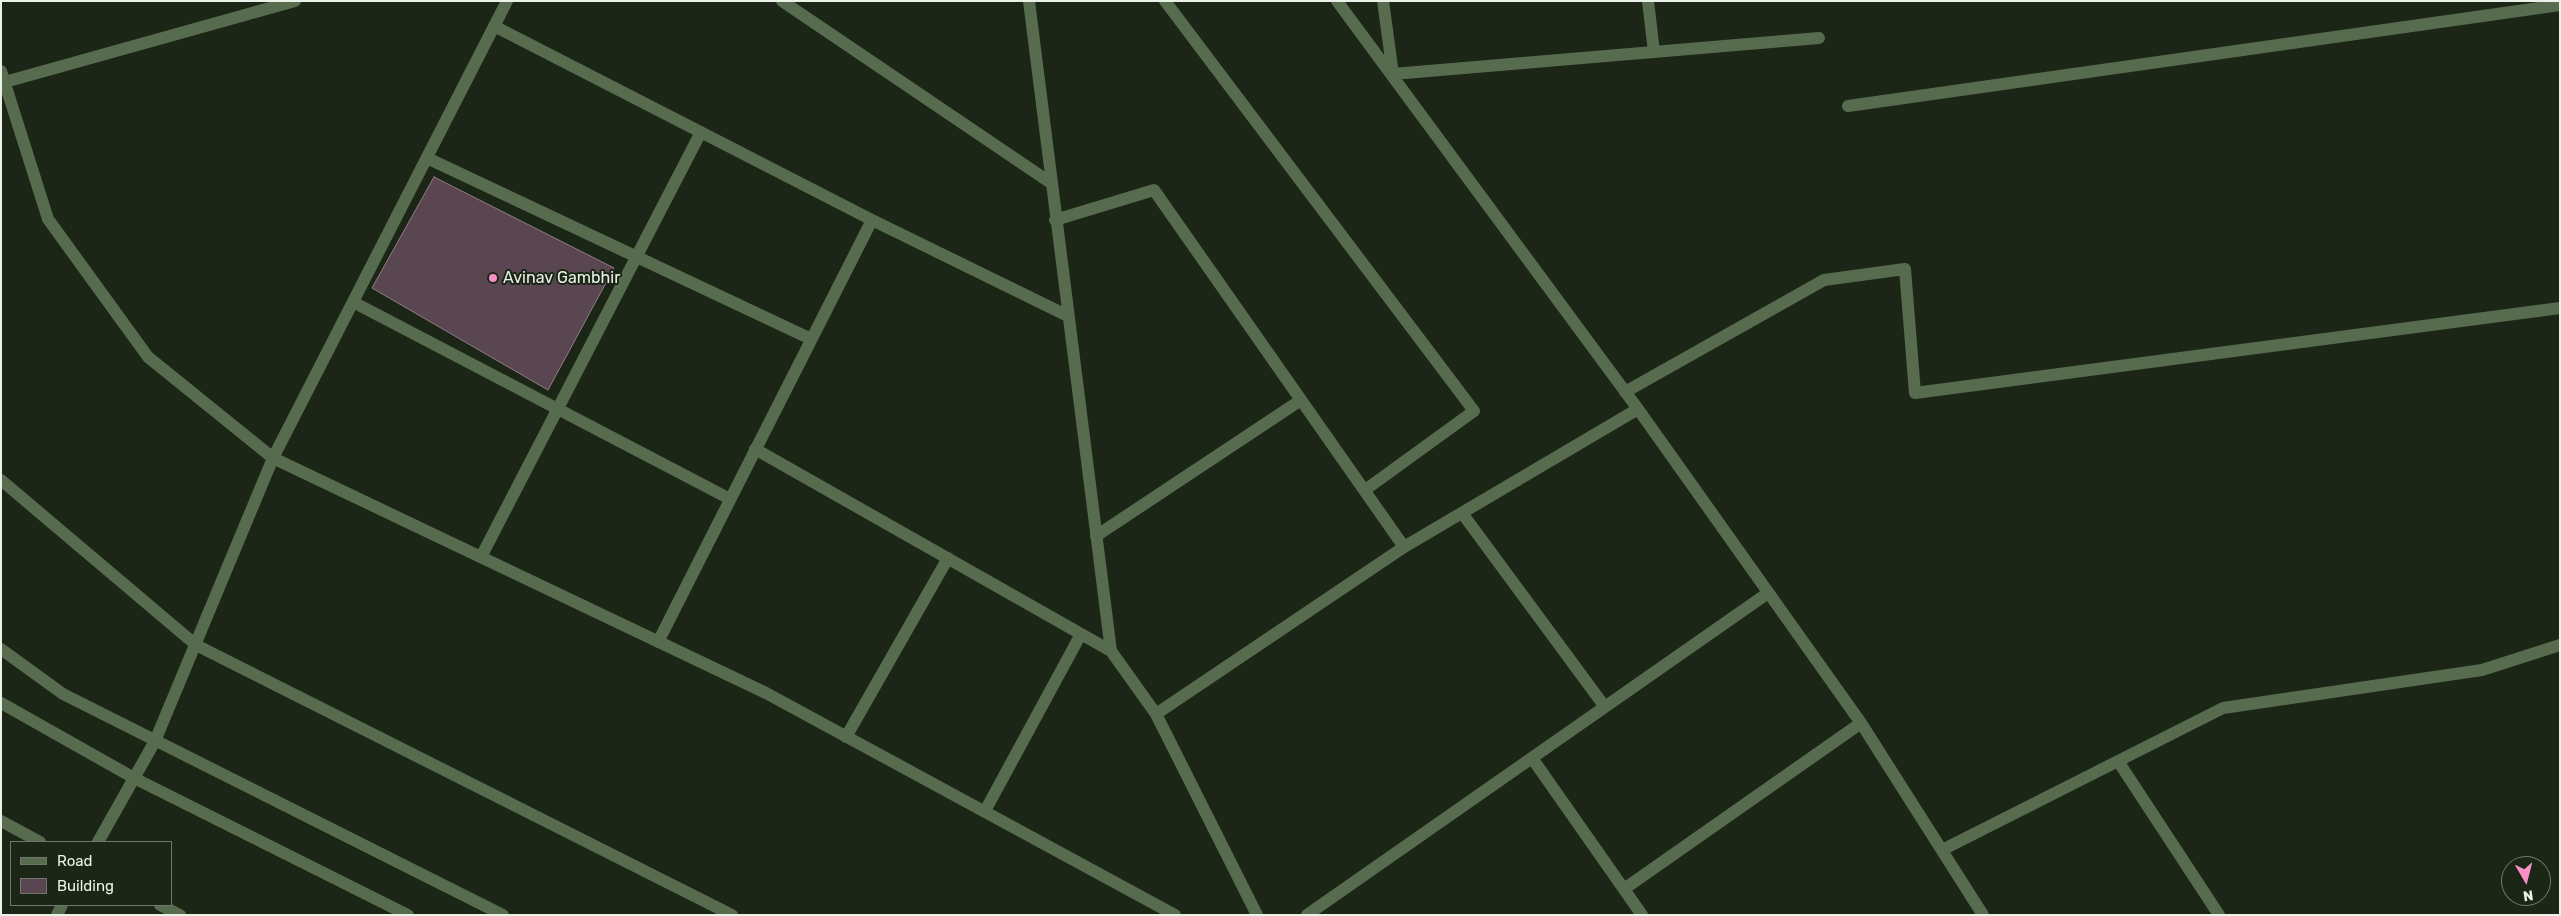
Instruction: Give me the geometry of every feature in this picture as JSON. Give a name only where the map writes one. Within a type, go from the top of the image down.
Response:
[{"type":"street","points":[[295,1],[3,76],[48,219],[148,357],[274,458],[766,693],[1175,915]]},
{"type":"street","points":[[99,841],[156,741],[274,458],[507,1]]},
{"type":"street","points":[[782,1],[1051,183]]},
{"type":"street","points":[[1029,1],[1111,651]]},
{"type":"street","points":[[1165,1],[1474,411],[1365,490]]},
{"type":"street","points":[[1337,1],[1393,74],[1638,409],[1861,723],[1983,915]]},
{"type":"street","points":[[1383,1],[1393,74]]},
{"type":"street","points":[[1648,1],[1654,52]]},
{"type":"street","points":[[1848,106],[2560,5]]},
{"type":"street","points":[[494,26],[872,220],[1068,316]]},
{"type":"street","points":[[1393,74],[1819,38]]},
{"type":"street","points":[[481,557],[700,132]]},
{"type":"street","points":[[427,158],[811,339]]},
{"type":"street","points":[[1056,220],[1154,190],[1404,547]]},
{"type":"street","points":[[658,642],[872,220]]},
{"type":"street","points":[[1625,392],[1824,280],[1905,269],[1915,393],[2560,308]]},
{"type":"street","points":[[353,302],[730,499]]},
{"type":"street","points":[[1096,536],[1301,400]]},
{"type":"street","points":[[1156,714],[1404,547],[1638,409]]},
{"type":"street","points":[[755,449],[1111,651],[1156,714],[1257,915]]},
{"type":"street","points":[[1,480],[196,645],[732,915]]},
{"type":"street","points":[[1462,513],[1605,707]]},
{"type":"street","points":[[846,737],[948,558]]},
{"type":"street","points":[[1307,915],[1768,593]]},
{"type":"street","points":[[985,811],[1081,634]]},
{"type":"street","points":[[1942,850],[2223,708],[2482,670],[2560,645]]},
{"type":"street","points":[[1,649],[63,694],[503,915]]},
{"type":"street","points":[[1,703],[134,778],[408,915]]},
{"type":"street","points":[[1624,889],[1861,723]]},
{"type":"street","points":[[1532,758],[1642,915]]},
{"type":"street","points":[[2118,761],[2219,915]]},
{"type":"street","points":[[1,821],[38,841]]},
{"type":"street","points":[[162,906],[180,915]]},
{"type":"building","name":"Avinav Gambhir","points":[[434,177],[614,268],[548,390],[372,288]]},
{"type":"place","name":"Avinav Gambhir","points":[[493,278]]}]
